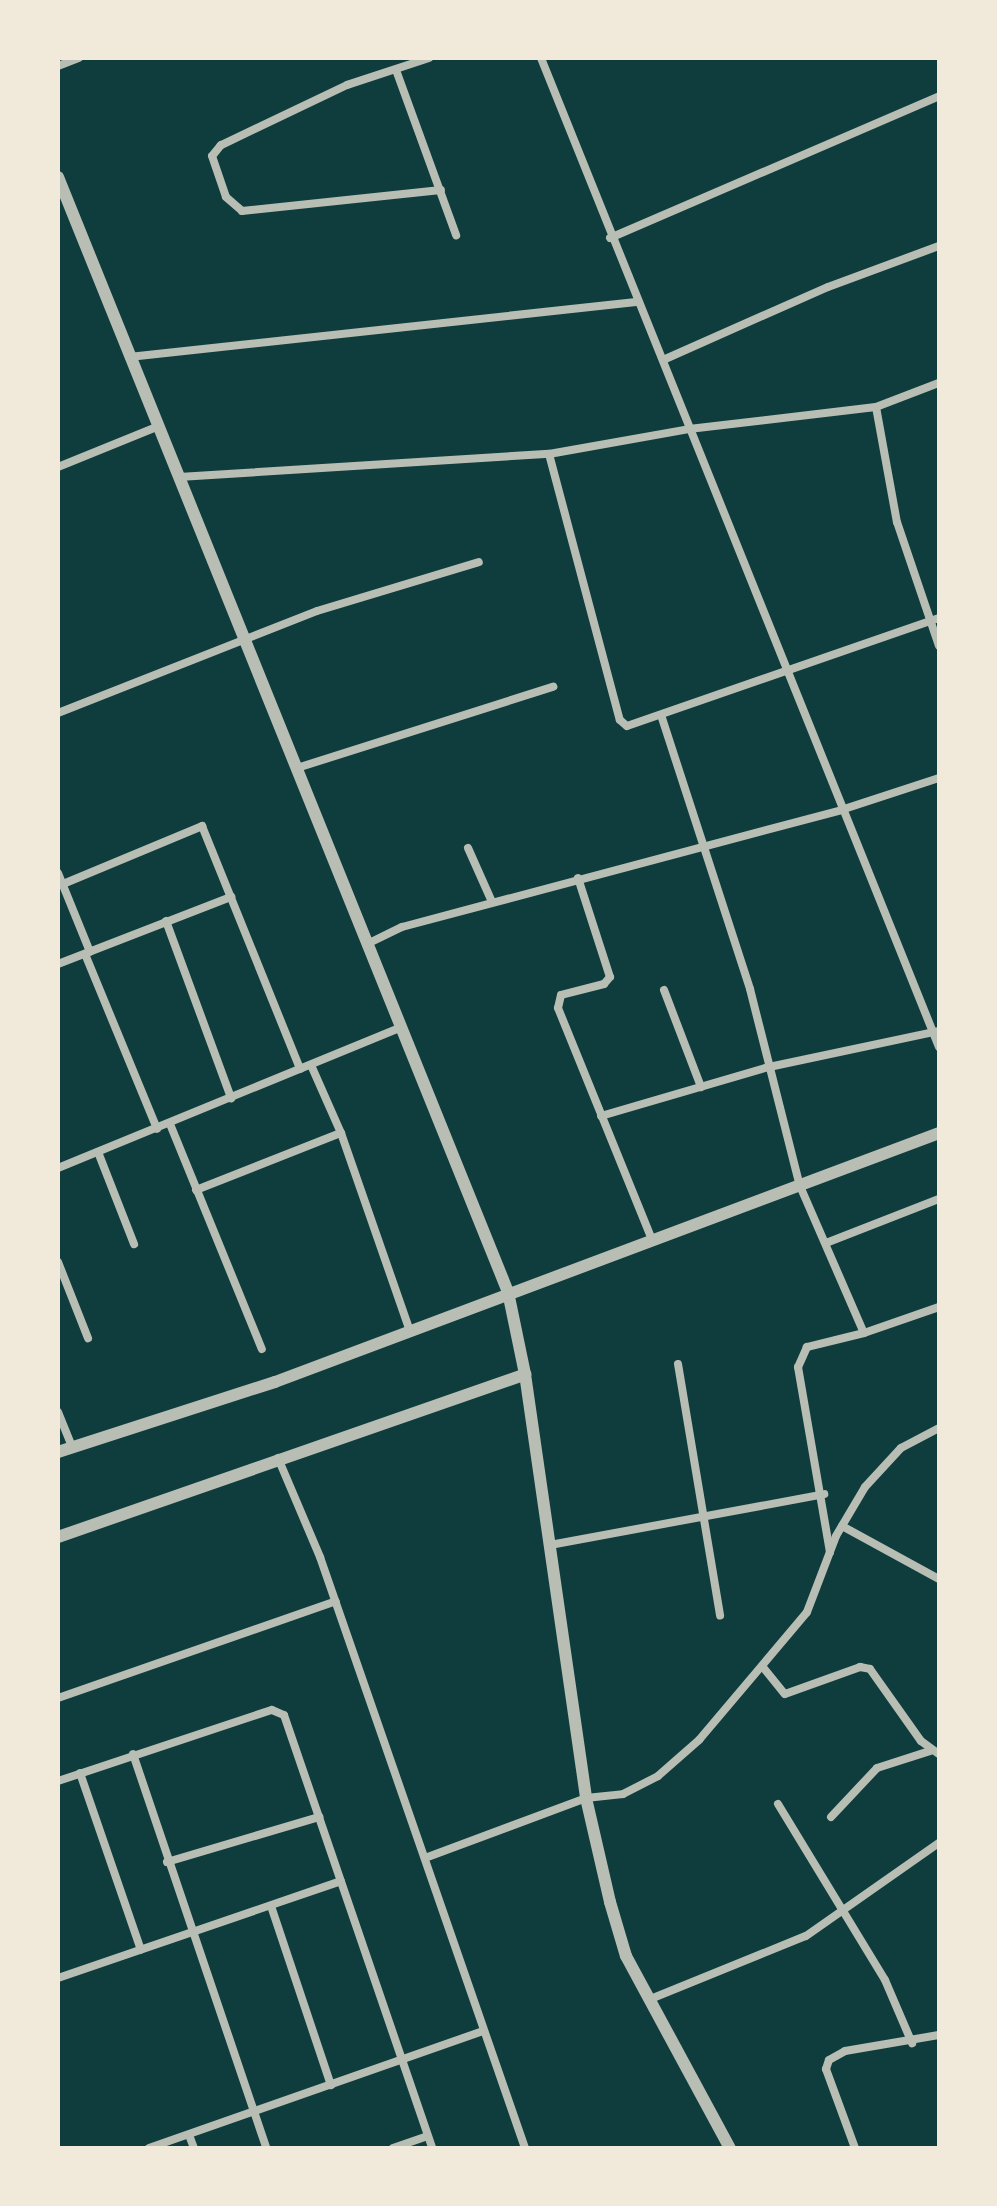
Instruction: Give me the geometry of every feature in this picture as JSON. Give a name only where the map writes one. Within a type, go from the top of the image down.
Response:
[{"type":"street","points":[[58,66],[79,58]]},
{"type":"street","points":[[429,58],[347,85],[221,145],[212,156],[214,174],[226,197],[242,211],[441,190]]},
{"type":"street","points":[[541,58],[610,238],[791,673],[841,810],[936,1032],[939,1047]]},
{"type":"street","points":[[396,70],[456,235]]},
{"type":"street","points":[[610,238],[939,96]]},
{"type":"street","points":[[58,177],[508,1292],[525,1374],[586,1798],[626,1956],[730,2148]]},
{"type":"street","points":[[663,360],[828,287],[939,246]]},
{"type":"street","points":[[129,357],[636,302]]},
{"type":"street","points":[[179,477],[549,454],[689,429],[876,407],[939,383]]},
{"type":"street","points":[[876,407],[897,522],[935,620],[939,646]]},
{"type":"street","points":[[58,466],[159,426]]},
{"type":"street","points":[[549,454],[620,720],[635,728],[935,620]]},
{"type":"street","points":[[58,713],[317,611],[479,562]]},
{"type":"street","points":[[297,768],[553,687]]},
{"type":"street","points":[[662,718],[750,989],[800,1186],[864,1333]]},
{"type":"street","points":[[367,944],[402,927],[841,810],[939,778]]},
{"type":"street","points":[[63,884],[202,826],[300,1069]]},
{"type":"street","points":[[468,848],[492,902]]},
{"type":"street","points":[[58,873],[157,1129]]},
{"type":"street","points":[[578,878],[610,977],[604,984],[561,995],[558,1008],[652,1240]]},
{"type":"street","points":[[58,964],[231,897]]},
{"type":"street","points":[[166,921],[231,1098]]},
{"type":"street","points":[[664,990],[701,1087]]},
{"type":"street","points":[[58,1168],[399,1028]]},
{"type":"street","points":[[601,1116],[769,1067],[936,1032]]},
{"type":"street","points":[[311,1065],[341,1133],[410,1331]]},
{"type":"street","points":[[170,1124],[262,1349]]},
{"type":"street","points":[[196,1190],[341,1133]]},
{"type":"street","points":[[58,1452],[275,1382],[508,1292],[939,1133]]},
{"type":"street","points":[[98,1152],[134,1244]]},
{"type":"street","points":[[826,1243],[939,1199]]},
{"type":"street","points":[[58,1262],[88,1338]]},
{"type":"street","points":[[830,1552],[824,1494],[798,1367],[807,1347],[864,1333],[939,1307]]},
{"type":"street","points":[[678,1364],[701,1517],[720,1616]]},
{"type":"street","points":[[58,1537],[525,1374]]},
{"type":"street","points":[[58,1412],[72,1446]]},
{"type":"street","points":[[425,1858],[586,1798],[623,1794],[658,1776],[699,1740],[807,1612],[842,1526],[865,1487],[901,1448],[939,1428]]},
{"type":"street","points":[[278,1458],[336,1601],[525,2148]]},
{"type":"street","points":[[550,1545],[824,1494]]},
{"type":"street","points":[[842,1526],[939,1579]]},
{"type":"street","points":[[58,1698],[336,1601]]},
{"type":"street","points":[[762,1666],[785,1694],[860,1667],[870,1669],[934,1753],[877,1768],[831,1817]]},
{"type":"street","points":[[58,1781],[272,1710],[284,1715],[399,2060],[432,2148]]},
{"type":"street","points":[[133,1754],[189,1932],[266,2148]]},
{"type":"street","points":[[80,1773],[141,1950]]},
{"type":"street","points":[[778,1804],[841,1914],[885,1980],[912,2043]]},
{"type":"street","points":[[167,1862],[319,1817]]},
{"type":"street","points":[[648,2000],[785,1946],[841,1914],[939,1843]]},
{"type":"street","points":[[58,1978],[341,1881]]},
{"type":"street","points":[[271,1906],[331,2085]]},
{"type":"street","points":[[149,2148],[483,2031]]},
{"type":"street","points":[[855,2148],[826,2069],[829,2060],[845,2051],[912,2043],[939,2035]]},
{"type":"street","points":[[189,2135],[194,2148]]},
{"type":"street","points":[[393,2148],[427,2136]]}]
